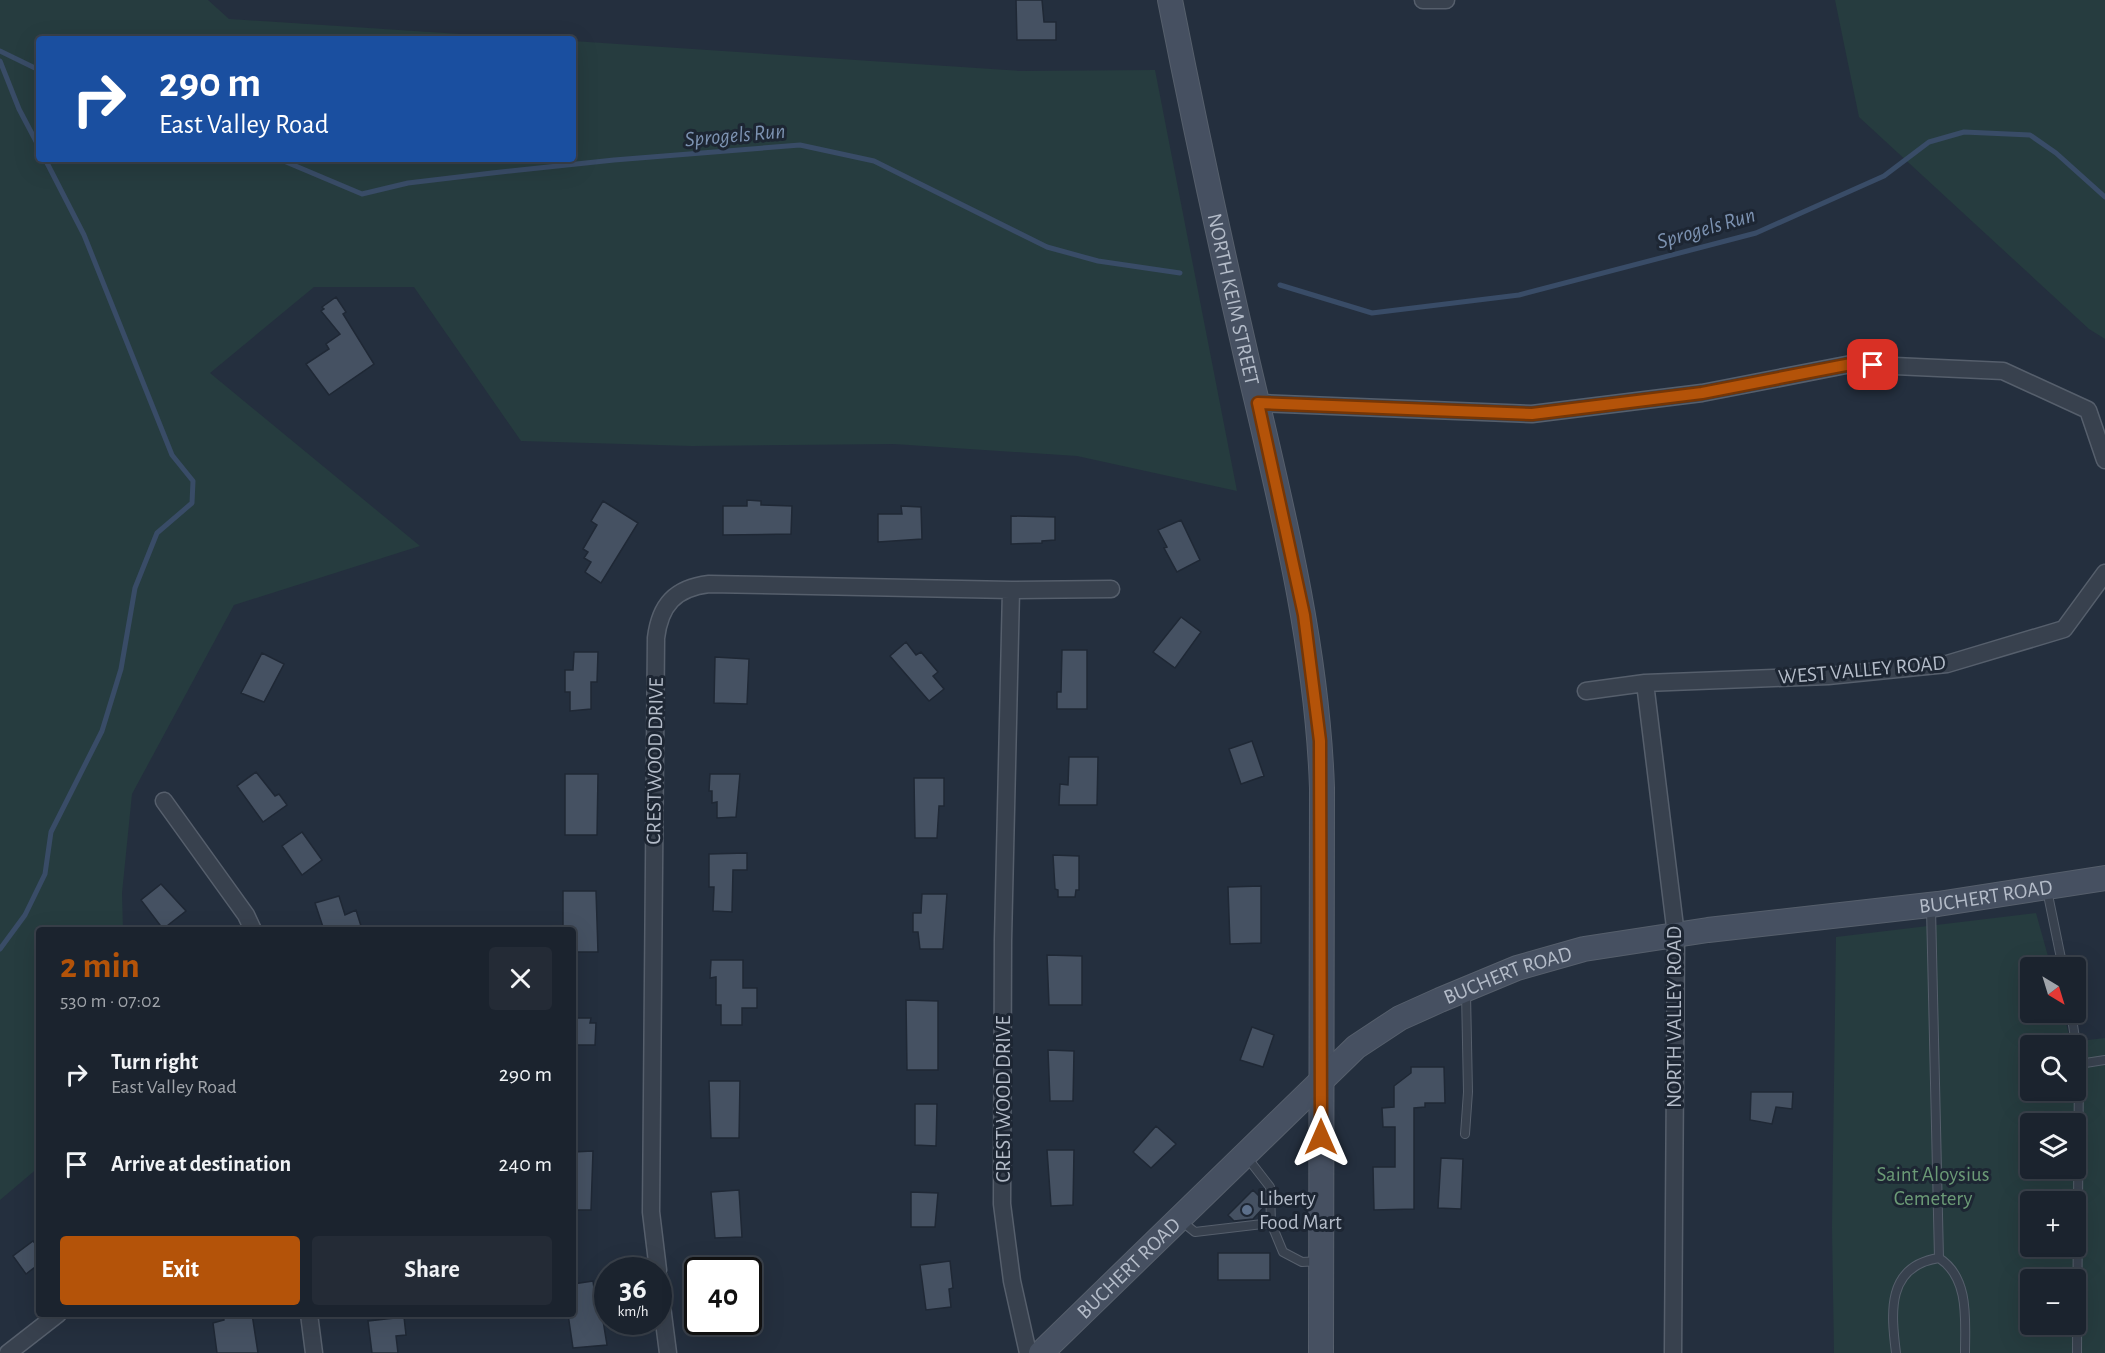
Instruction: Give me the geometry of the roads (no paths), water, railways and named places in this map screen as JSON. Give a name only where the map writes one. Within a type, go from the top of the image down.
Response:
[{"type":"street","name":"NORTH KEIM STREET","points":[[1170,0],[1304,615],[1319,730],[1322,788],[1321,1353]]},
{"type":"street","points":[[1423,0],[1446,0]]},
{"type":"street","points":[[1258,403],[1532,414],[1702,393],[1851,364],[2003,371],[2088,410],[2105,460]]},
{"type":"street","name":"WEST VALLEY ROAD","points":[[1586,691],[1645,683],[1828,676],[1947,664],[2064,629],[2105,573]]},
{"type":"street","name":"CRESTWOOD DRIVE","points":[[656,1257],[651,1212],[656,638],[659,618],[667,602],[679,592],[709,584],[1011,590],[1111,589]]},
{"type":"street","name":"CRESTWOOD DRIVE","points":[[1011,590],[1004,929],[1002,1204],[1012,1281],[1028,1353]]},
{"type":"street","name":"NORTH VALLEY ROAD","points":[[1645,683],[1676,935],[1673,1353]]},
{"type":"street","points":[[164,801],[246,915],[252,927]]},
{"type":"street","name":"BUCHERT ROAD","points":[[1041,1353],[1356,1047],[1383,1028],[1466,989],[1552,957],[1612,943],[1931,904],[2105,878]]},
{"type":"street","points":[[8,1353],[54,1317]]},
{"type":"street","points":[[309,1317],[314,1353]]},
{"type":"street","points":[[666,1335],[668,1353]]},
{"type":"lane","points":[[2046,887],[2051,900],[2061,957]]},
{"type":"lane","points":[[1931,904],[1939,1258],[1950,1267],[1961,1287],[1965,1353]]},
{"type":"lane","points":[[1465,1134],[1468,1092],[1466,989]]},
{"type":"lane","points":[[2086,1063],[2105,1060]]},
{"type":"lane","points":[[2077,1353],[2079,1101]]},
{"type":"lane","points":[[1244,1154],[1270,1187],[1271,1223],[1283,1252],[1302,1262],[1321,1261]]},
{"type":"lane","points":[[1179,1218],[1195,1232],[1271,1223]]},
{"type":"lane","points":[[1896,1353],[1892,1306],[1898,1284],[1918,1265],[1939,1258]]},
{"type":"waterway","name":"Sprogels Run","points":[[0,51],[36,69]]},
{"type":"waterway","points":[[0,61],[19,109],[36,141]]},
{"type":"waterway","name":"Sprogels Run","points":[[1280,285],[1372,313],[1519,295],[1756,233],[1884,176],[1929,142],[1964,132],[2030,135],[2056,153],[2105,197]]},
{"type":"waterway","name":"Sprogels Run","points":[[286,162],[362,194],[408,183],[492,173],[614,160],[800,145],[874,161],[1047,247],[1098,261],[1180,273]]},
{"type":"waterway","points":[[0,949],[25,915],[45,874],[51,832],[102,731],[121,669],[135,588],[157,533],[192,503],[193,481],[172,455],[84,235],[47,162]]},
{"type":"place","name":"Liberty Food Mart","points":[[1247,1210]]},
{"type":"park label","name":"Saint Aloysius Cemetery","points":[[1933,1186]]}]
